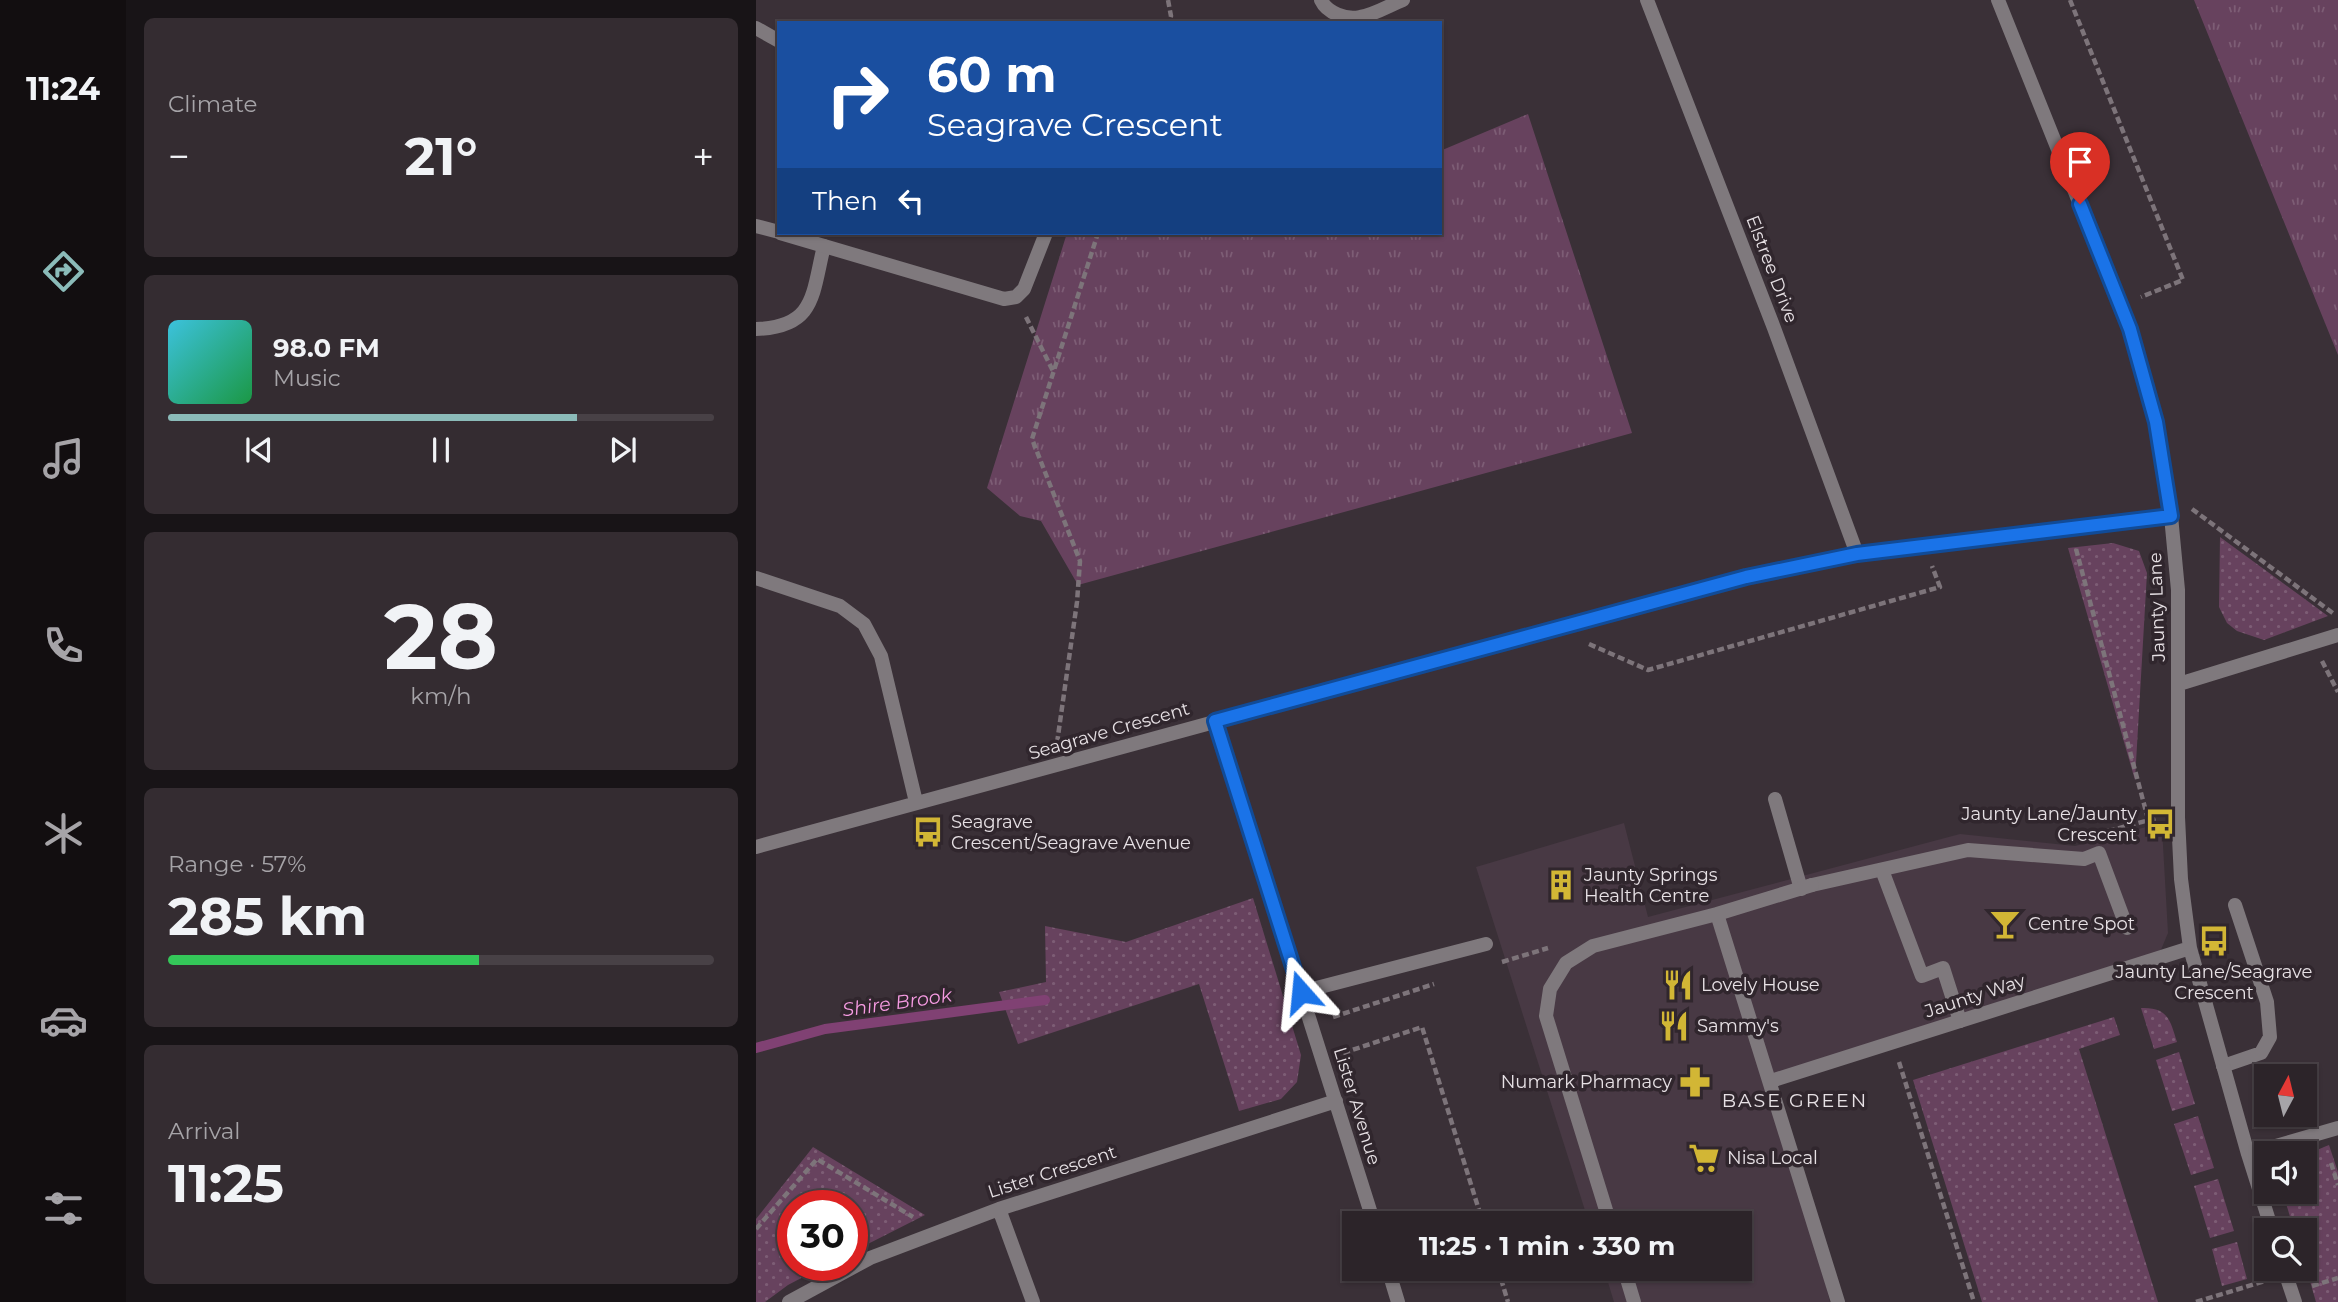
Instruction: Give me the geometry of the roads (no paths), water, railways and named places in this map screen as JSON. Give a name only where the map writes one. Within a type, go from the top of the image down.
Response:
[{"type":"street","points":[[1321,0],[1333,13],[1359,18],[1403,0]]},
{"type":"street","name":"Elstree Drive","points":[[1647,0],[1769,315],[1857,554]]},
{"type":"street","name":"Jaunty Lane","points":[[1998,0],[2130,329],[2156,422],[2171,516],[2178,590],[2178,817],[2181,879],[2190,948],[2268,1218]]},
{"type":"street","points":[[756,28],[777,40]]},
{"type":"street","points":[[756,226],[777,232]]},
{"type":"street","points":[[786,235],[1004,299],[1016,297],[1024,289],[1045,235]]},
{"type":"street","points":[[756,329],[793,322],[807,309],[824,246]]},
{"type":"street","name":"Seagrave Crescent","points":[[756,847],[1746,577],[1857,554],[2171,516]]},
{"type":"street","points":[[756,578],[839,606],[864,624],[881,656],[916,802]]},
{"type":"street","points":[[2179,684],[2338,635]]},
{"type":"street","name":"Lister Avenue","points":[[1215,721],[1370,1211]]},
{"type":"street","points":[[1775,799],[1807,887]]},
{"type":"street","points":[[1606,1211],[1546,1016],[1550,989],[1566,963],[1593,946],[1717,914],[1807,887],[1968,850],[2084,859],[2099,853],[2127,928]]},
{"type":"street","points":[[1882,870],[1922,975],[1943,968],[1960,1021]]},
{"type":"street","points":[[2223,1066],[2261,1053],[2270,1037],[2267,1002],[2235,905]]},
{"type":"street","points":[[1717,914],[1838,1302]]},
{"type":"street","points":[[1301,992],[1486,944]]},
{"type":"street","name":"Jaunty Way","points":[[1771,1081],[2190,948]]},
{"type":"street","name":"Lister Crescent","points":[[789,1302],[870,1258],[999,1209],[1336,1101]]},
{"type":"street","points":[[2248,1154],[2338,1128]]},
{"type":"street","points":[[999,1209],[1033,1302]]},
{"type":"street","points":[[1392,1281],[1398,1302]]},
{"type":"street","points":[[1628,1281],[1634,1302]]},
{"type":"street","points":[[2288,1281],[2295,1302]]},
{"type":"waterway","name":"Shire Brook","points":[[756,1048],[825,1029],[1045,1000]]},
{"type":"place","name":"Jaunty Lane/Jaunty Crescent","points":[[2160,824]]},
{"type":"place","name":"Seagrave Crescent/Seagrave Avenue","points":[[928,832]]},
{"type":"place","name":"Jaunty Springs Health Centre","points":[[1561,885]]},
{"type":"place","name":"Centre Spot","points":[[2005,924]]},
{"type":"place","name":"Jaunty Lane/Seagrave Crescent","points":[[2214,941]]},
{"type":"place","name":"Lovely House","points":[[1678,985]]},
{"type":"place","name":"Sammy's","points":[[1674,1026]]},
{"type":"place","name":"Numark Pharmacy","points":[[1695,1082]]},
{"type":"place","name":"Nisa Local","points":[[1704,1158]]},
{"type":"district","name":"BASE GREEN","points":[[1795,1100]]}]
